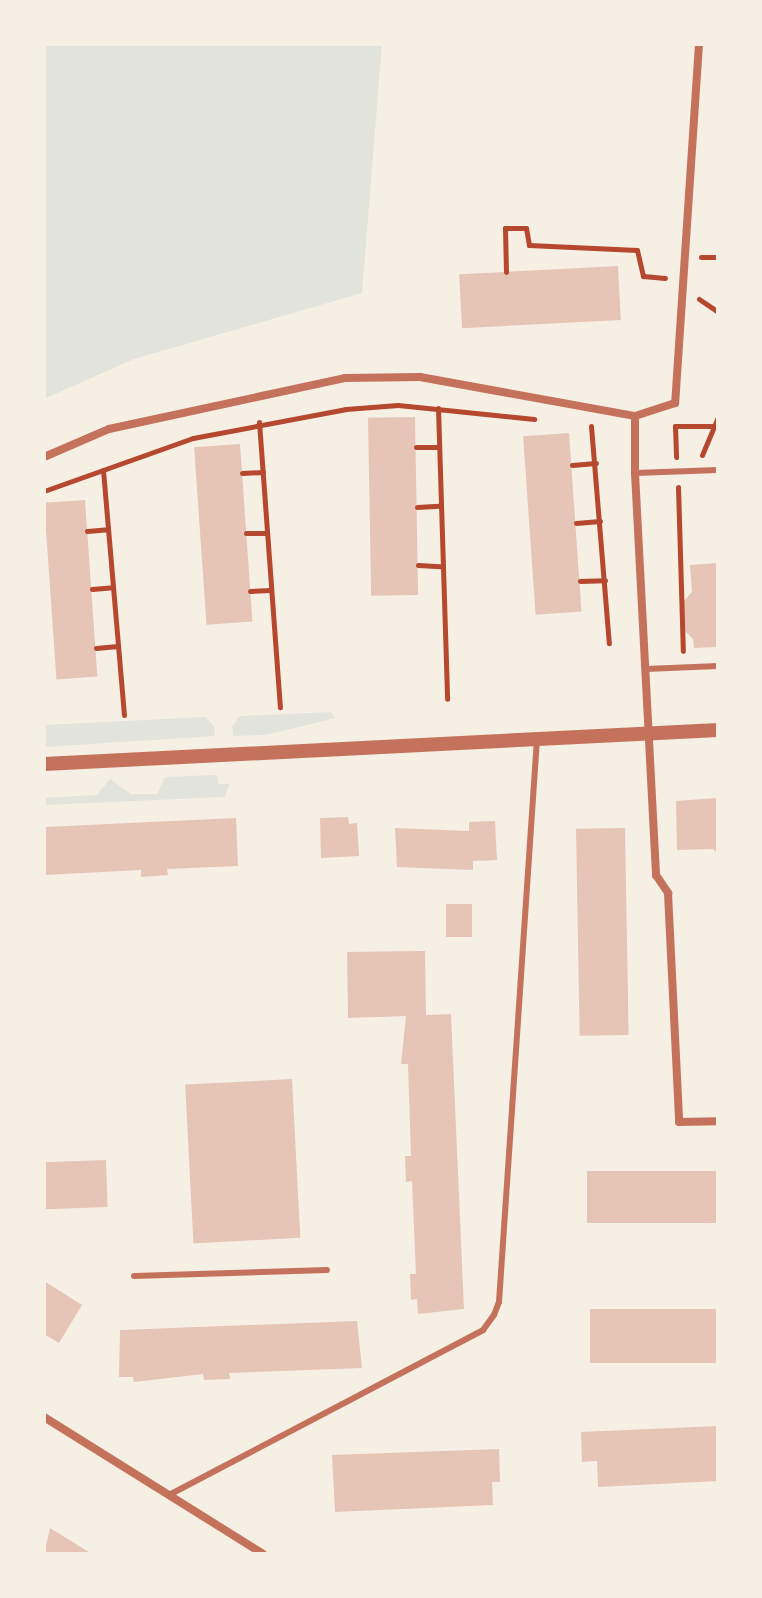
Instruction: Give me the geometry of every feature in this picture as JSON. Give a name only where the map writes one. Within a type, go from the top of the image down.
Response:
[{"type":"street","points":[[44,457],[109,429],[345,378],[420,377],[635,416],[675,403],[699,44]]},
{"type":"street","points":[[635,416],[635,473],[656,875],[668,893],[679,1122],[718,1121]]},
{"type":"street","points":[[44,764],[718,730]]},
{"type":"street","points":[[44,1417],[263,1554]]},
{"type":"lane","points":[[635,473],[718,470]]},
{"type":"lane","points":[[646,669],[718,666]]},
{"type":"lane","points":[[169,1495],[483,1330],[494,1315],[499,1302],[537,739]]},
{"type":"lane","points":[[134,1276],[327,1270]]},
{"type":"path","points":[[506,272],[505,228],[526,228],[529,245],[637,250],[643,276],[682,280]]},
{"type":"path","points":[[44,491],[259,422],[372,407],[438,408],[546,420]]},
{"type":"path","points":[[438,408],[440,566],[447,699]]},
{"type":"path","points":[[695,471],[718,417]]},
{"type":"path","points":[[259,422],[280,707]]},
{"type":"path","points":[[577,424],[593,426],[609,643]]},
{"type":"path","points":[[675,426],[681,640],[686,668]]},
{"type":"path","points":[[416,447],[439,447]]},
{"type":"path","points":[[572,465],[596,463]]},
{"type":"path","points":[[103,470],[124,715]]},
{"type":"path","points":[[242,473],[263,472]]},
{"type":"path","points":[[417,507],[439,506]]},
{"type":"path","points":[[576,523],[600,521]]},
{"type":"path","points":[[87,531],[108,529]]},
{"type":"path","points":[[246,533],[267,533]]},
{"type":"path","points":[[418,565],[440,566]]},
{"type":"path","points":[[580,581],[605,580]]},
{"type":"path","points":[[92,589],[113,587]]},
{"type":"path","points":[[250,591],[271,590]]},
{"type":"path","points":[[96,648],[118,646]]},
{"type":"shaded area","points":[[44,44],[382,44],[362,293],[134,359],[44,399]]},
{"type":"shaded area","points":[[331,712],[335,718],[266,735],[233,736],[232,726],[240,716]]},
{"type":"shaded area","points":[[205,717],[214,726],[215,736],[44,747],[44,725]]},
{"type":"shaded area","points":[[217,775],[218,784],[230,784],[224,797],[44,805],[44,798],[97,795],[110,779],[131,794],[157,794],[165,777]]},
{"type":"building","points":[[618,266],[621,320],[462,328],[459,274]]},
{"type":"building","points":[[415,417],[418,595],[371,596],[368,418]]},
{"type":"building","points":[[569,433],[581,612],[536,615],[523,436]]},
{"type":"building","points":[[240,444],[252,622],[207,625],[194,447]]},
{"type":"building","points":[[85,500],[97,677],[56,679],[44,503]]},
{"type":"building","points":[[718,563],[718,647],[694,648],[693,639],[683,629],[682,603],[692,592],[690,565]]},
{"type":"building","points":[[716,798],[718,854],[713,849],[677,850],[676,801]]},
{"type":"building","points":[[348,817],[349,824],[357,823],[359,856],[321,858],[320,818]]},
{"type":"building","points":[[236,818],[238,866],[167,869],[168,875],[141,877],[141,870],[44,875],[44,827]]},
{"type":"building","points":[[495,821],[497,860],[473,861],[473,870],[397,867],[395,828],[469,831],[469,822]]},
{"type":"building","points":[[625,828],[629,1035],[580,1036],[576,829]]},
{"type":"building","points":[[446,904],[472,904],[472,937],[446,937]]},
{"type":"building","points":[[425,951],[426,1015],[451,1014],[464,1309],[418,1314],[417,1299],[411,1300],[410,1274],[416,1274],[412,1181],[406,1182],[405,1156],[411,1156],[408,1064],[401,1064],[406,1016],[348,1018],[347,952]]},
{"type":"building","points":[[292,1079],[300,1238],[193,1243],[185,1085]]},
{"type":"building","points":[[106,1160],[108,1207],[46,1209],[44,1162]]},
{"type":"building","points":[[587,1171],[718,1171],[718,1223],[587,1223]]},
{"type":"building","points":[[44,1281],[82,1305],[59,1343],[44,1334]]},
{"type":"building","points":[[590,1309],[718,1309],[718,1363],[590,1363]]},
{"type":"building","points":[[357,1321],[362,1368],[229,1373],[230,1379],[204,1380],[203,1374],[134,1382],[133,1377],[119,1377],[120,1330]]},
{"type":"building","points":[[718,1426],[718,1481],[598,1487],[597,1461],[582,1462],[581,1432]]},
{"type":"building","points":[[499,1449],[500,1482],[492,1482],[493,1505],[335,1512],[332,1455]]},
{"type":"building","points":[[50,1528],[92,1554],[44,1554]]}]
